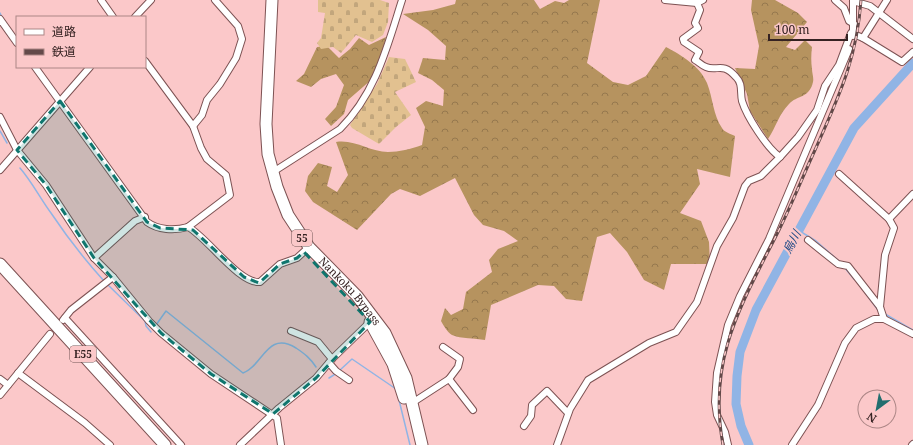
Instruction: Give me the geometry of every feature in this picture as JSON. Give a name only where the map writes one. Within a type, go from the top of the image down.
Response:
[{"type":"highway","name":"Nankoku Bypass","points":[[266,0],[260,109],[261,151],[266,179],[274,201],[292,236],[351,299],[370,322],[393,364],[405,400],[415,445]]},
{"type":"highway","name":"Nankoku Bypass","points":[[272,0],[266,124],[268,154],[273,172],[288,215],[306,250],[357,296],[379,324],[398,359],[406,378],[422,445]]},
{"type":"highway","name":"E55","points":[[0,264],[165,445]]},
{"type":"street","points":[[101,0],[112,16]]},
{"type":"street","points":[[136,16],[151,0]]},
{"type":"street","points":[[193,126],[202,115],[208,100],[236,58],[242,39],[238,26],[215,0]]},
{"type":"street","points":[[273,172],[340,129],[348,122],[378,75],[402,0]]},
{"type":"street","points":[[665,0],[700,1],[700,10],[695,23],[698,28],[683,38],[684,42],[700,53],[695,60],[707,68],[722,67],[738,78],[741,84],[742,101],[749,115],[758,130],[776,154],[780,157]]},
{"type":"street","points":[[835,0],[844,8],[849,21],[854,24]]},
{"type":"street","points":[[728,445],[717,415],[715,402],[717,373],[723,343],[734,310],[769,239],[845,62],[854,33],[853,0],[866,4],[913,39]]},
{"type":"street","points":[[863,38],[887,0]]},
{"type":"street","points":[[1,21],[16,42]]},
{"type":"street","points":[[557,445],[568,413],[588,380],[649,343],[676,332],[697,302],[717,246],[733,218],[745,186],[749,181],[761,176],[780,157],[808,122],[820,104],[825,86],[839,65],[850,33],[854,33]]},
{"type":"street","points":[[854,33],[902,62],[913,52]]},
{"type":"street","points":[[36,68],[145,217],[147,222],[160,228],[182,229],[188,227],[230,195],[226,176],[207,159],[201,148],[193,126],[146,62]]},
{"type":"street","points":[[0,170],[89,68]]},
{"type":"street","points":[[0,117],[17,150],[46,185],[94,258],[113,277],[133,303],[161,333],[211,374],[273,414],[277,418],[281,445]]},
{"type":"street","points":[[808,122],[817,127]]},
{"type":"street","points":[[839,174],[889,219],[894,228],[885,255],[880,307]]},
{"type":"street","points":[[889,219],[913,194]]},
{"type":"street","points":[[94,258],[135,221],[145,217]]},
{"type":"street","points":[[188,227],[197,232],[212,250],[244,277],[256,282],[260,282],[282,262],[296,258],[306,250]]},
{"type":"street","points":[[808,240],[838,264],[848,266],[880,307],[884,319]]},
{"type":"street","points":[[113,277],[104,286],[71,310],[63,320],[181,445]]},
{"type":"street","points":[[792,445],[818,405],[848,337],[856,328],[866,321],[874,318],[884,319],[913,334]]},
{"type":"street","points":[[240,445],[273,414],[316,378],[330,361],[370,322]]},
{"type":"street","points":[[290,331],[318,342],[336,371],[349,380]]},
{"type":"street","points":[[0,395],[50,334]]},
{"type":"street","points":[[412,403],[449,379],[458,367],[460,359],[443,347]]},
{"type":"street","points":[[18,373],[85,423],[110,445]]},
{"type":"street","points":[[0,379],[8,386]]},
{"type":"street","points":[[449,379],[473,410]]},
{"type":"street","points":[[524,426],[531,416],[532,405],[547,391],[568,413]]},
{"type":"highlighted area","points":[[60,101],[147,222],[160,228],[193,230],[244,277],[259,283],[280,264],[297,258],[304,252],[370,322],[316,378],[273,414],[211,374],[161,333],[94,258],[46,185],[17,150]]},
{"type":"green space","points":[[318,0],[380,0],[389,3],[388,22],[383,35],[372,42],[356,35],[341,53],[333,47],[321,49],[317,43],[321,38],[325,13],[318,12]]},
{"type":"green space","points":[[456,0],[534,0],[540,9],[555,1],[564,3],[569,0],[600,0],[587,63],[613,82],[628,85],[646,76],[666,47],[684,57],[700,71],[707,83],[719,123],[724,131],[735,136],[730,177],[697,169],[700,184],[680,213],[701,221],[709,242],[710,264],[671,264],[664,290],[644,280],[627,252],[610,233],[597,237],[582,301],[566,299],[554,286],[538,285],[491,305],[485,340],[460,337],[450,334],[441,321],[445,308],[451,315],[463,309],[466,292],[492,272],[489,260],[498,249],[518,241],[504,231],[483,225],[474,215],[455,178],[420,196],[400,189],[391,194],[357,230],[313,202],[305,191],[308,176],[318,163],[332,167],[327,186],[337,192],[348,175],[336,142],[350,142],[375,150],[388,152],[405,150],[422,145],[425,127],[416,108],[426,101],[443,106],[444,90],[432,80],[418,73],[423,58],[445,60],[446,46],[428,30],[403,14],[433,10],[455,4]]},
{"type":"green space","points":[[752,0],[775,0],[798,13],[807,22],[786,47],[795,50],[805,40],[812,47],[811,61],[813,80],[811,87],[806,94],[792,101],[786,108],[768,139],[750,111],[747,94],[735,68],[755,69],[759,46],[751,10]]},
{"type":"green space","points":[[386,37],[371,80],[348,100],[344,114],[331,126],[325,119],[336,107],[344,85],[336,74],[321,79],[311,87],[296,81],[304,74],[317,47],[327,46],[339,58],[350,49],[359,38],[369,45]]},
{"type":"green space","points":[[389,57],[405,59],[416,82],[395,92],[411,115],[379,144],[352,128],[350,125],[377,84]]},
{"type":"waterway","points":[[0,13],[3,19]]},
{"type":"waterway","name":"烏川","points":[[749,445],[741,426],[736,404],[737,376],[740,352],[756,310],[854,128],[913,63]]},
{"type":"waterway","points":[[0,131],[7,143]]},
{"type":"waterway","points":[[20,168],[70,240],[104,281]]},
{"type":"waterway","points":[[798,230],[816,241],[840,262]]},
{"type":"waterway","points":[[845,268],[854,279]]},
{"type":"waterway","points":[[107,284],[145,321],[146,326],[151,332]]},
{"type":"waterway","points":[[864,291],[878,310]]},
{"type":"waterway","points":[[156,325],[166,311],[243,373],[256,364],[266,351],[278,343],[296,348],[307,356],[316,367]]},
{"type":"waterway","points":[[885,314],[913,330]]},
{"type":"waterway","points":[[340,370],[352,359],[396,389]]},
{"type":"waterway","points":[[329,378],[337,373]]},
{"type":"waterway","points":[[399,400],[410,445]]},
{"type":"railway","points":[[723,445],[719,414],[720,385],[724,358],[731,333],[752,283],[788,210],[846,77],[856,41],[861,0]]}]
